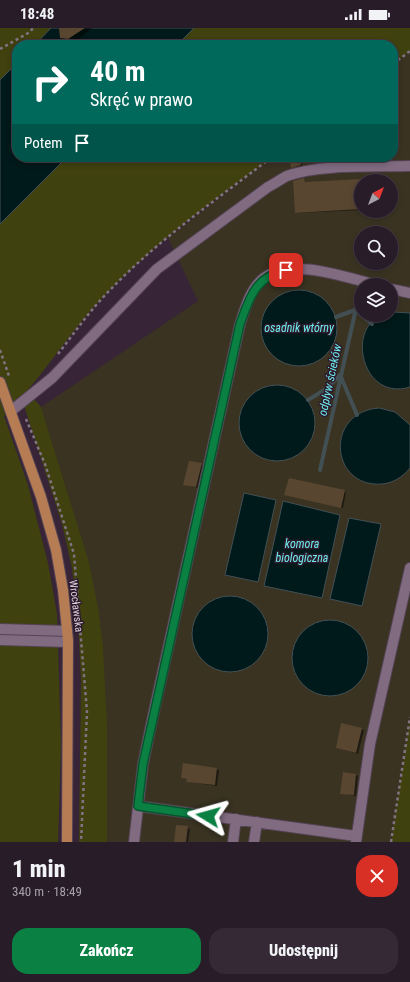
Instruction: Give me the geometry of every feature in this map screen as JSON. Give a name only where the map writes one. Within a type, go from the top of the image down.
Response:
[{"type":"main road","name":"Wrocławska","points":[[0,382],[42,497],[56,550],[68,636],[67,842]]},
{"type":"lane","points":[[11,411],[52,378],[157,269],[268,187],[286,177],[298,173],[343,168],[410,166]]},
{"type":"lane","points":[[134,842],[143,764],[153,716],[240,324],[249,300],[263,279],[274,273],[286,270],[312,270],[354,280]]},
{"type":"lane","points":[[398,290],[410,293]]},
{"type":"lane","points":[[138,806],[257,822],[356,839],[370,744],[410,568]]},
{"type":"lane","points":[[0,629],[68,636]]},
{"type":"lane","points":[[0,640],[68,636]]},
{"type":"lane","points":[[233,842],[236,820]]},
{"type":"lane","points":[[254,842],[257,822]]},
{"type":"path","points":[[16,40],[30,32],[32,28]]},
{"type":"path","points":[[0,49],[12,42]]},
{"type":"path","points":[[398,60],[410,51]]},
{"type":"path","points":[[391,842],[410,717]]},
{"type":"shaded area","points":[[0,28],[51,28],[40,40],[12,40],[12,68],[0,80]]},
{"type":"shaded area","points":[[194,28],[410,28],[410,51],[398,60],[398,40],[182,40]]},
{"type":"shaded area","points":[[410,51],[410,717],[391,842],[107,842],[107,722],[103,645],[89,562],[41,407],[198,301],[168,238],[266,162],[398,162],[398,60]]},
{"type":"shaded area","points":[[62,162],[265,162],[188,220],[128,272],[77,326],[27,391],[41,407],[89,562],[98,608],[103,645],[107,722],[107,842],[79,842],[81,682],[79,637],[72,568],[62,524],[22,399],[4,416],[28,485],[48,563],[57,614],[61,744],[58,842],[0,842],[0,224]]},
{"type":"shaded area","points":[[410,718],[410,842],[391,842]]},
{"type":"water","points":[[51,28],[194,28],[182,40],[40,40]]},
{"type":"water","points":[[12,68],[12,162],[62,162],[0,224],[0,80]]},
{"type":"water","name":"osadnik wtórny","points":[[299,290],[314,293],[326,301],[334,313],[337,328],[334,343],[326,355],[314,363],[299,366],[284,363],[272,355],[264,343],[261,328],[264,313],[272,301],[284,293]]},
{"type":"water","name":"osadnik wtórny","points":[[398,312],[410,313],[410,387],[392,388],[378,382],[369,371],[363,357],[363,342],[367,328],[373,322],[398,322]]},
{"type":"water","points":[[277,385],[292,388],[304,396],[312,408],[315,423],[312,438],[304,450],[292,458],[277,461],[262,458],[250,450],[242,438],[239,423],[242,408],[250,396],[262,388]]},
{"type":"water","points":[[379,408],[395,412],[410,425],[410,468],[398,479],[382,484],[365,482],[352,474],[344,463],[340,449],[342,435],[349,422],[361,413]]},
{"type":"water","name":"komora biologiczna","points":[[244,493],[276,500],[258,582],[225,575]]},
{"type":"water","name":"komora biologiczna","points":[[283,501],[340,515],[322,598],[264,586]]},
{"type":"water","name":"komora biologiczna","points":[[349,518],[381,524],[362,606],[330,599]]},
{"type":"water","points":[[230,596],[245,599],[257,607],[265,619],[268,634],[265,649],[257,661],[245,669],[230,672],[215,669],[203,661],[195,649],[192,634],[195,619],[203,607],[215,599]]},
{"type":"water","points":[[330,620],[345,623],[357,631],[365,643],[368,658],[365,673],[357,685],[345,693],[330,696],[315,693],[303,685],[295,673],[292,658],[295,643],[303,631],[315,623]]},
{"type":"building","points":[[59,28],[85,28],[68,39],[60,38]]},
{"type":"building","points":[[290,162],[300,162],[301,165],[291,168]]},
{"type":"building","points":[[304,178],[305,182],[354,179],[354,209],[295,213],[293,181]]},
{"type":"building","points":[[189,461],[202,463],[196,487],[183,485]]},
{"type":"building","points":[[289,478],[345,490],[341,508],[284,495]]},
{"type":"building","points":[[341,723],[362,728],[356,753],[336,748]]},
{"type":"building","points":[[183,763],[217,768],[215,785],[186,782],[187,779],[181,778]]},
{"type":"building","points":[[343,772],[356,774],[354,795],[340,794]]},
{"type":"building","points":[[176,825],[188,826],[186,842],[174,842]]},
{"type":"waterway","name":"odpływ ścieków","points":[[336,317],[355,310],[372,324]]},
{"type":"waterway","name":"odpływ ścieków","points":[[320,470],[354,317]]},
{"type":"waterway","points":[[308,400],[326,389],[341,374]]},
{"type":"waterway","points":[[341,377],[357,415]]},
{"type":"route","points":[[208,816],[138,806],[143,764],[209,461],[236,349],[240,324],[255,288],[263,279],[274,273],[286,270]]}]
